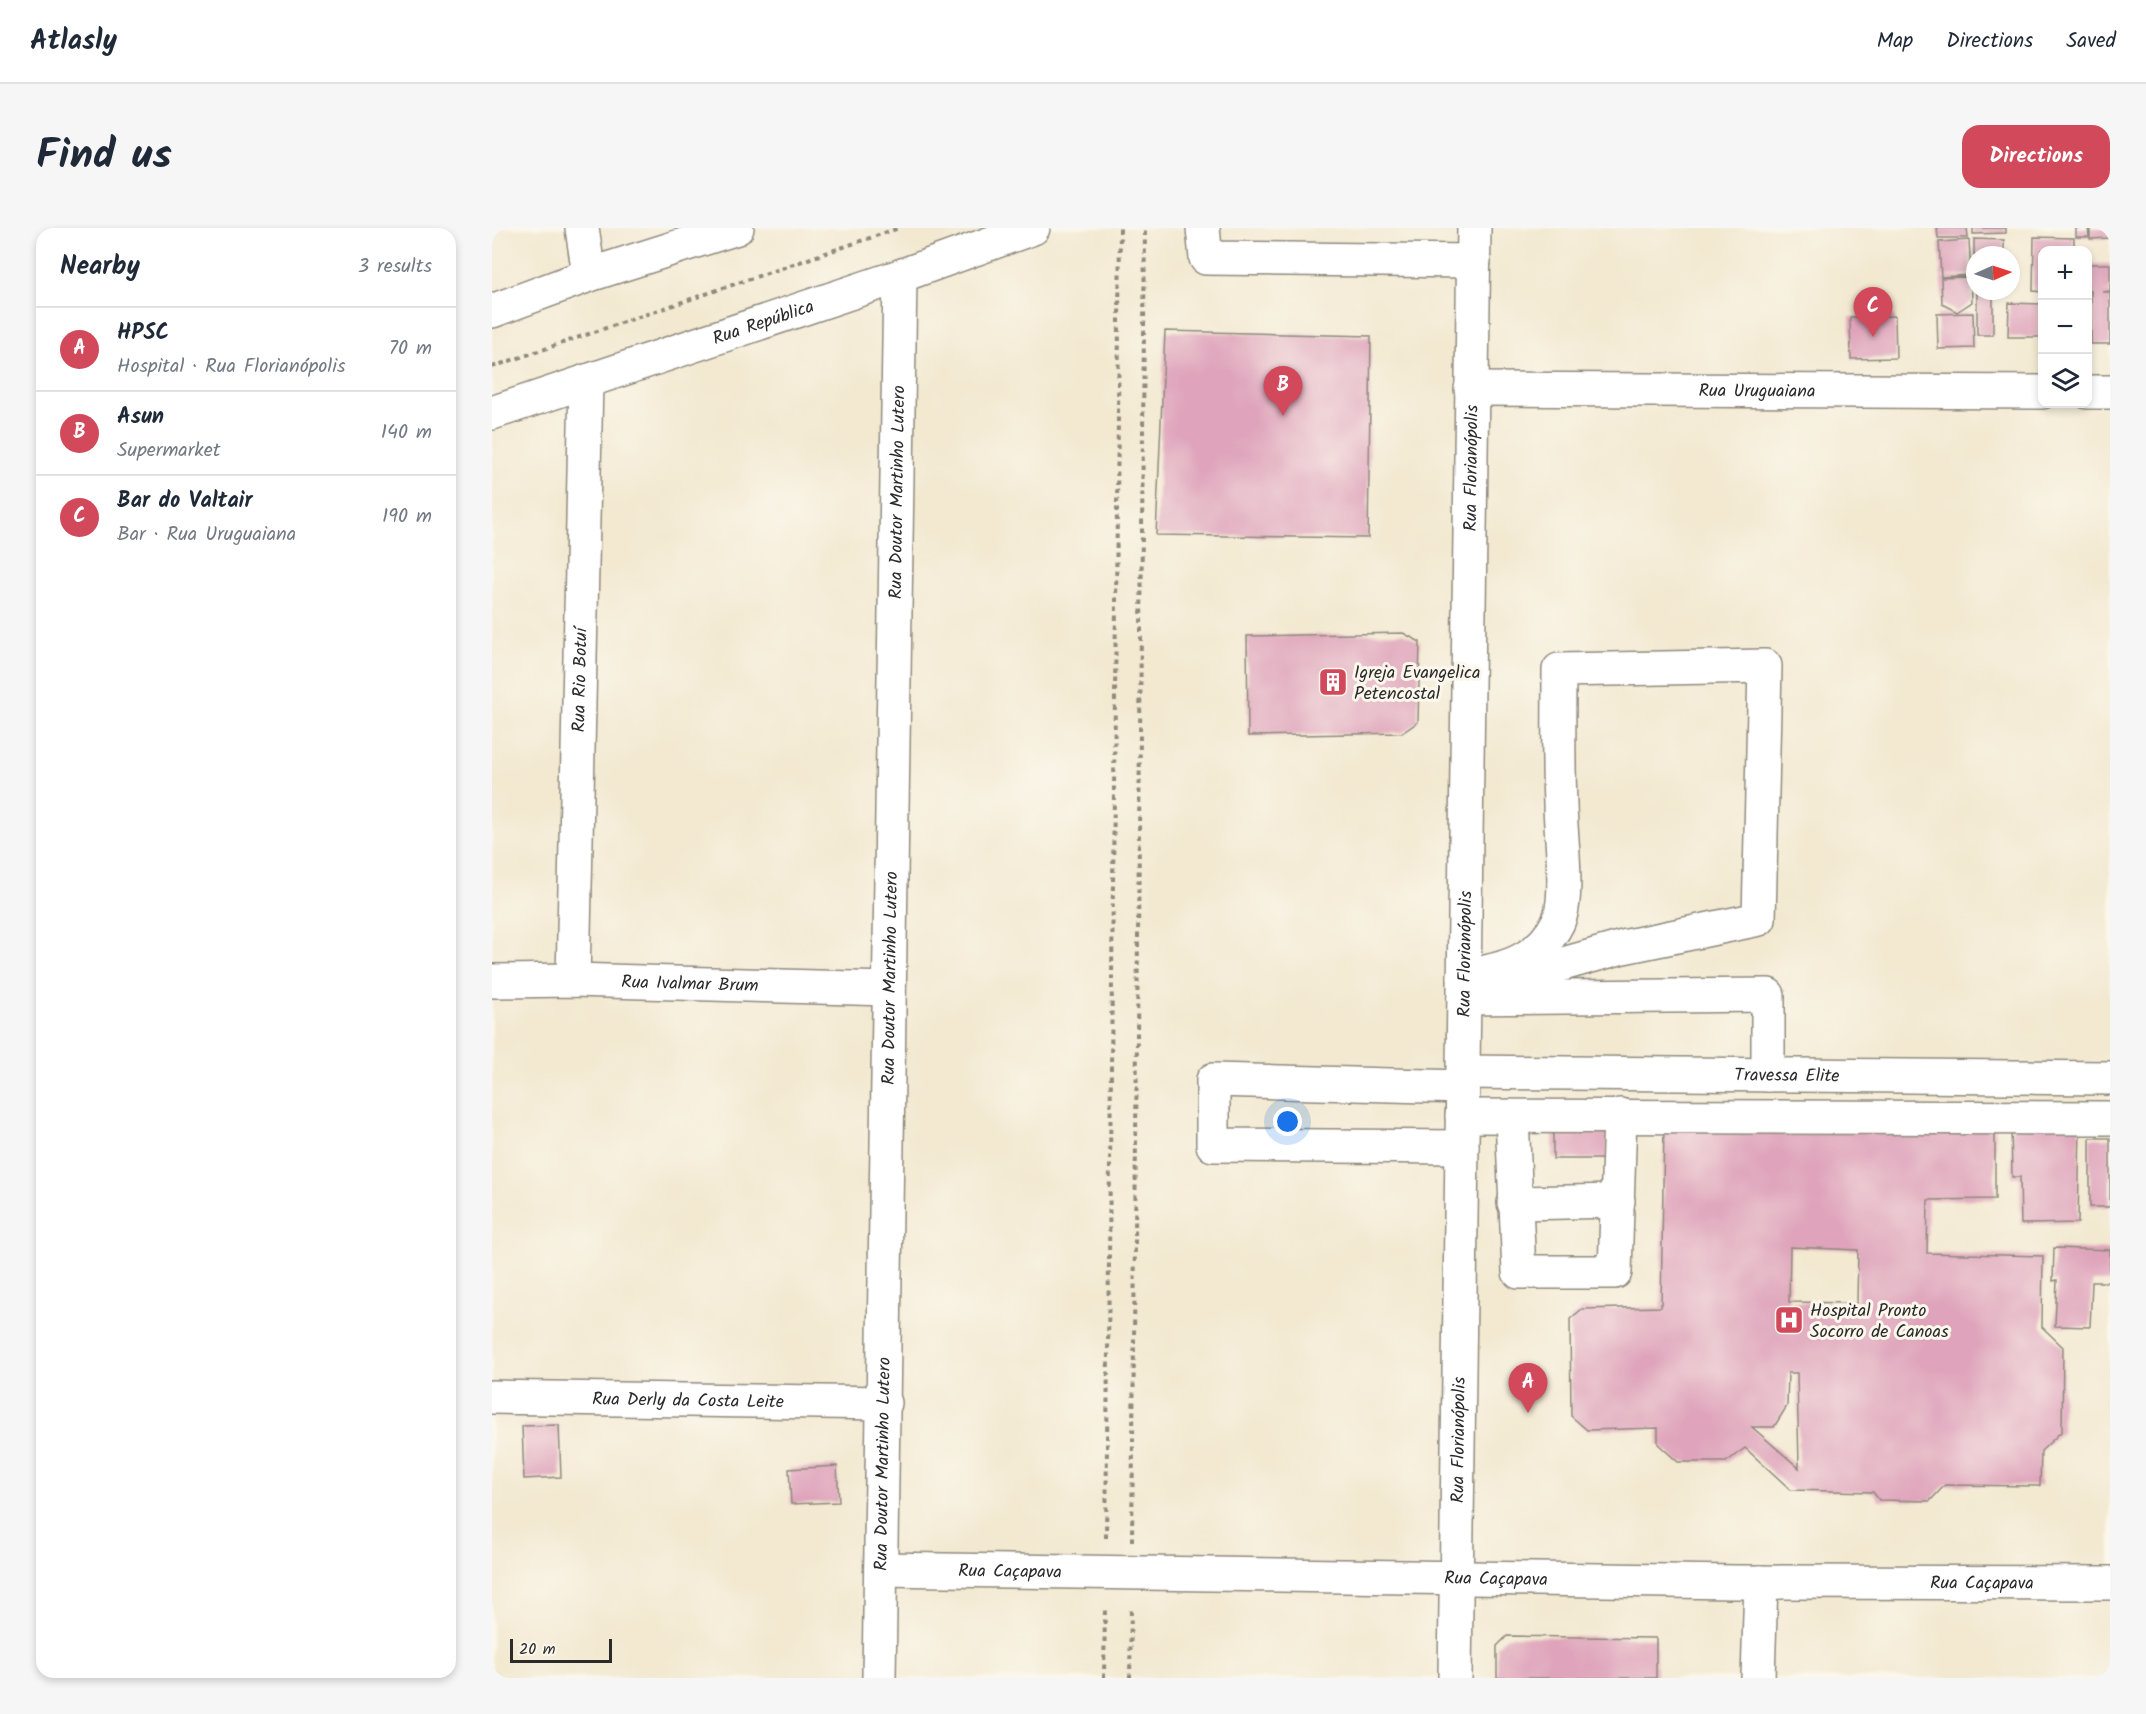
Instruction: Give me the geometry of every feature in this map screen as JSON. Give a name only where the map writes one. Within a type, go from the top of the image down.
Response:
[{"type":"street","points":[[582,228],[589,276]]},
{"type":"street","points":[[492,311],[589,276],[737,228]]},
{"type":"street","name":"Rua República","points":[[492,413],[900,276],[1033,228]]},
{"type":"street","points":[[1203,228],[1206,258],[1474,261]]},
{"type":"street","name":"Rua Florianópolis","points":[[1455,1678],[1474,228]]},
{"type":"street","name":"Rua Doutor Martinho Lutero","points":[[879,1678],[885,1403],[900,276]]},
{"type":"street","name":"Rua Rio Botuí","points":[[573,980],[586,381]]},
{"type":"street","name":"Rua Uruguaiana","points":[[1471,389],[2038,392]]},
{"type":"street","points":[[2092,392],[2110,392]]},
{"type":"street","points":[[1464,987],[1534,952],[1559,920],[1563,866],[1559,670],[1765,666],[1759,919],[1623,947],[1534,971],[1503,969]]},
{"type":"street","name":"Rua Ivalmar Brum","points":[[492,981],[573,980],[889,989]]},
{"type":"street","points":[[1464,987],[1768,996],[1768,1075]]},
{"type":"street","name":"Travessa Elite","points":[[1463,1106],[1768,1075],[2110,1078]]},
{"type":"street","points":[[1463,1106],[1213,1145],[1213,1080],[1463,1106],[1512,1117],[1620,1115],[2110,1118]]},
{"type":"street","points":[[1512,1117],[1514,1203],[1519,1272],[1615,1272],[1620,1115]]},
{"type":"street","points":[[1514,1203],[1618,1201]]},
{"type":"street","name":"Rua Derly da Costa Leite","points":[[492,1397],[885,1403]]},
{"type":"street","name":"Rua Caçapava","points":[[880,1569],[1761,1582],[2110,1582]]},
{"type":"street","points":[[1758,1678],[1761,1582]]},
{"type":"path","points":[[492,367],[899,228]]},
{"type":"path","points":[[1120,228],[1118,1573],[1130,1678]]},
{"type":"path","points":[[1104,1678],[1118,1573],[1146,228]]},
{"type":"building","points":[[1937,228],[1967,228],[1968,238],[1938,238]]},
{"type":"building","points":[[1973,228],[2006,228],[2006,233],[1973,234]]},
{"type":"building","points":[[2076,228],[2088,228],[2089,237],[2076,237]]},
{"type":"building","points":[[2090,228],[2110,228],[2110,238],[2090,239]]},
{"type":"building","points":[[2034,237],[2074,238],[2074,246],[2038,246],[2038,292],[2033,291]]},
{"type":"building","points":[[1974,239],[2004,240],[2004,246],[1974,246]]},
{"type":"building","points":[[1969,240],[1969,246],[1966,246],[1966,275],[1941,277],[1939,242]]},
{"type":"building","points":[[2092,264],[2110,264],[2110,291],[2102,292],[2110,292],[2110,344],[2092,344]]},
{"type":"building","points":[[1966,277],[1966,300],[1972,300],[1972,302],[1957,312],[1942,304],[1941,278]]},
{"type":"building","points":[[1977,300],[1993,300],[1993,335],[1977,335]]},
{"type":"building","points":[[2009,303],[2038,304],[2038,337],[2008,337]]},
{"type":"building","points":[[1973,313],[1974,348],[1938,349],[1937,314]]},
{"type":"building","points":[[1895,316],[1896,358],[1851,359],[1850,317]]},
{"type":"building","points":[[1165,331],[1371,336],[1368,538],[1156,535]]},
{"type":"building","name":"Igreja Evangelica Petencostal","points":[[1403,633],[1420,642],[1418,722],[1402,733],[1248,736],[1247,636]]},
{"type":"building","points":[[1995,1123],[1995,1199],[1928,1200],[1927,1253],[2043,1256],[2042,1327],[2063,1347],[2062,1431],[2041,1451],[2040,1486],[1945,1485],[1930,1501],[1879,1500],[1873,1492],[1791,1490],[1745,1448],[1726,1462],[1678,1462],[1658,1444],[1658,1428],[1587,1430],[1571,1416],[1570,1319],[1582,1309],[1661,1307],[1664,1126]],"holes":[[[1790,1247],[1858,1250],[1857,1303],[1789,1302]],[[1788,1373],[1797,1373],[1799,1468],[1752,1427],[1774,1427],[1787,1406]]]},
{"type":"building","points":[[2080,1124],[2078,1223],[2021,1224],[2020,1177],[2012,1177],[2011,1125]]},
{"type":"building","points":[[1553,1130],[1608,1130],[1608,1159],[1553,1159]]},
{"type":"building","points":[[2090,1138],[2110,1138],[2110,1207],[2090,1207]]},
{"type":"building","points":[[2054,1248],[2110,1250],[2110,1282],[2092,1282],[2090,1327],[2055,1326],[2057,1280],[2053,1281]]},
{"type":"building","points":[[559,1425],[561,1477],[524,1479],[522,1426]]},
{"type":"building","points":[[837,1466],[839,1502],[791,1504],[789,1469]]},
{"type":"building","points":[[1507,1636],[1656,1638],[1656,1678],[1497,1678],[1497,1646]]},
{"type":"place","name":"Bar do Valtair","points":[[1873,337]]},
{"type":"place","name":"Asun","points":[[1283,416]]},
{"type":"place","name":"Igreja Evangelica Petencostal","points":[[1333,682]]},
{"type":"place","name":"Hospital Pronto Socorro de Canoas","points":[[1789,1320]]},
{"type":"place","name":"HPSC","points":[[1528,1413]]}]
